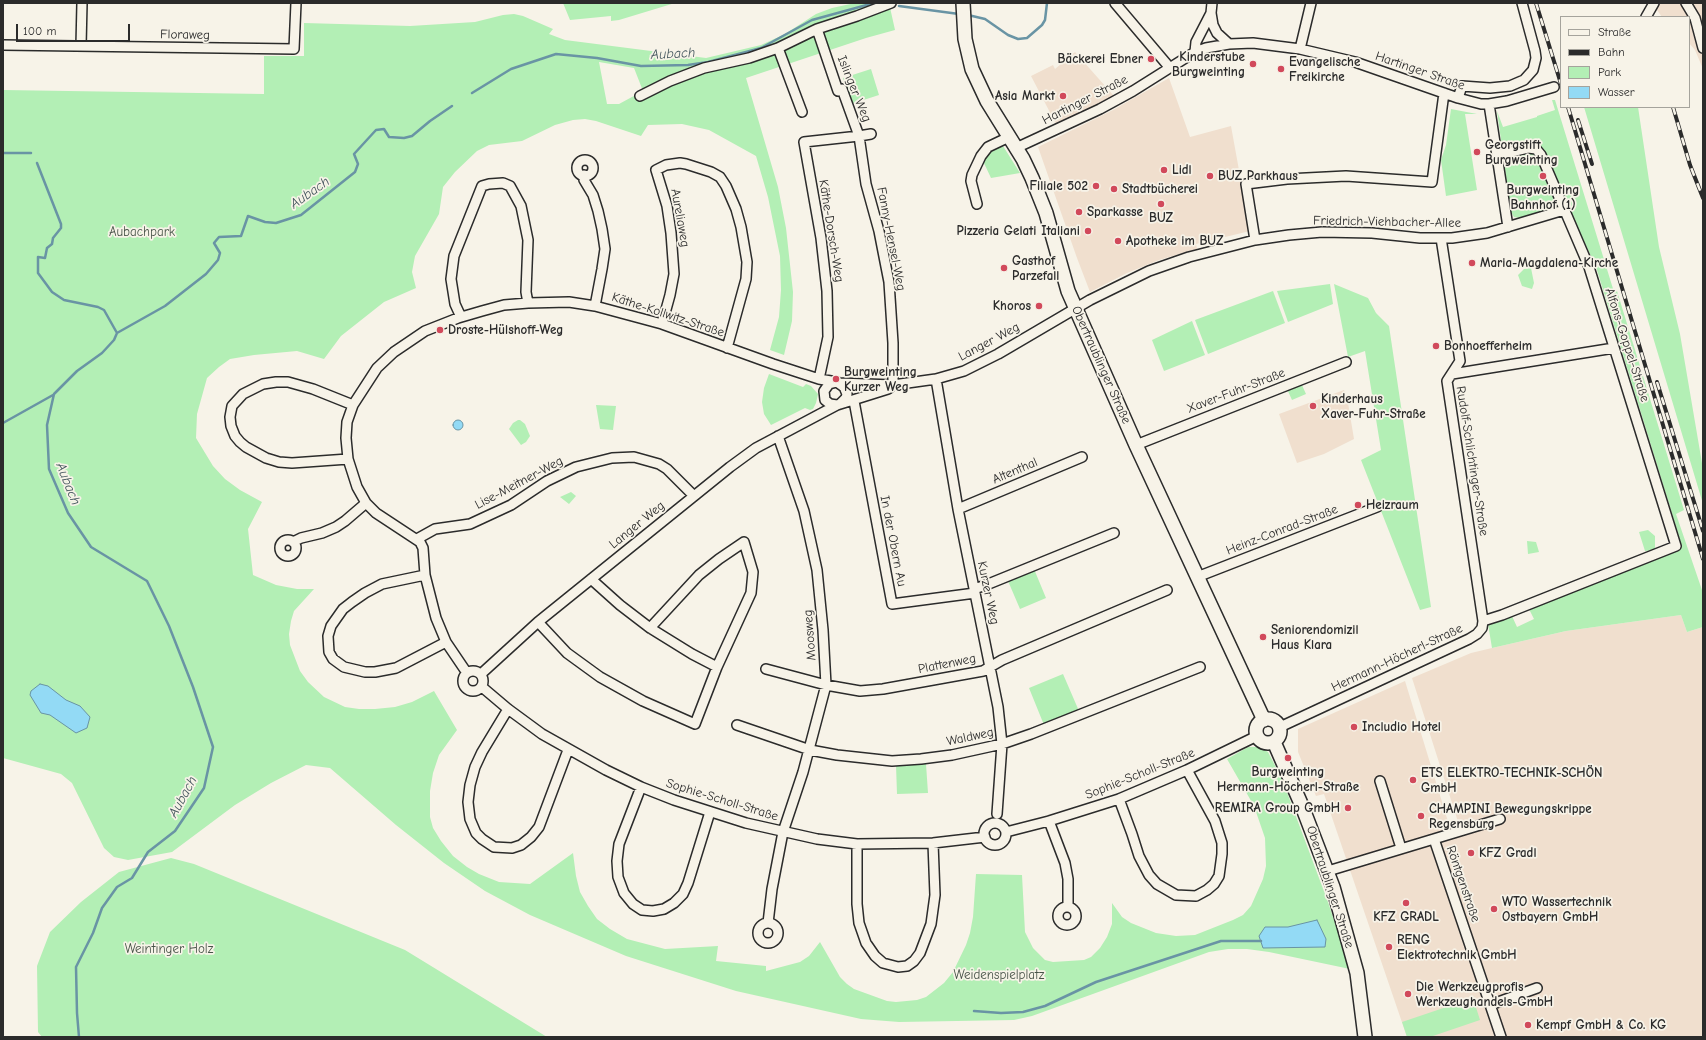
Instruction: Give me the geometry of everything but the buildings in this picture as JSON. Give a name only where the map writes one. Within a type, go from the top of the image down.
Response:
[{"type":"street","points":[[81,46],[82,3]]},
{"type":"street","name":"Floraweg","points":[[3,45],[294,49],[296,3]]},
{"type":"street","points":[[640,96],[670,80],[704,68],[756,56],[778,48],[817,28],[857,16],[891,3]]},
{"type":"street","name":"Obertraublinger Straße","points":[[963,3],[965,39],[972,69],[987,101],[1016,148],[1032,178],[1046,213],[1062,276],[1136,445],[1264,720]]},
{"type":"street","points":[[1115,3],[1170,68]]},
{"type":"street","points":[[1300,49],[1311,3]]},
{"type":"street","points":[[1458,98],[1462,86],[1490,88],[1510,86],[1524,80],[1533,70],[1536,58],[1522,3]]},
{"type":"street","points":[[1686,3],[1695,18],[1703,48]]},
{"type":"street","points":[[1646,16],[1652,5]]},
{"type":"street","points":[[1212,8],[1213,25],[1217,33],[1229,44]]},
{"type":"street","points":[[1195,52],[1196,42],[1212,8]]},
{"type":"street","name":"Islinger Weg","points":[[817,28],[838,90],[842,89],[859,136]]},
{"type":"street","name":"Hartinger Straße","points":[[1016,148],[1100,109],[1133,91],[1195,52],[1206,48],[1229,44],[1259,43],[1300,49],[1374,68],[1458,98],[1489,104],[1508,101],[1554,87]]},
{"type":"street","points":[[778,48],[802,112]]},
{"type":"street","points":[[1255,240],[1246,184],[1287,179],[1346,176],[1432,182],[1444,93]]},
{"type":"street","points":[[1489,104],[1508,227]]},
{"type":"street","points":[[859,136],[871,134]]},
{"type":"street","name":"Käthe-Dorsch-Weg","points":[[817,379],[828,337],[827,291],[821,238],[804,142],[859,136]]},
{"type":"street","name":"Fanny-Hensel-Weg","points":[[859,136],[866,184],[879,231],[888,282],[893,343],[893,385]]},
{"type":"street","points":[[977,204],[971,181],[972,175],[981,156],[988,147],[1009,137]]},
{"type":"street","name":"Alfons-Goppel-Straße","points":[[1483,621],[1502,615],[1676,546],[1589,268],[1539,152],[1536,149],[1528,148],[1498,155]]},
{"type":"street","name":"Aureliaweg","points":[[662,324],[670,295],[674,274],[674,262],[667,206],[656,170],[666,165],[680,163],[711,172],[720,177],[726,186],[736,208],[741,227],[746,262],[746,279],[727,348]]},
{"type":"street","points":[[584,175],[584,180],[598,211],[604,249],[595,306]]},
{"type":"street","points":[[461,317],[455,304],[451,279],[454,256],[482,186],[488,184],[503,183],[510,186],[521,206],[528,240],[526,292],[528,303]]},
{"type":"street","name":"Friedrich-Viehbacher-Allee","points":[[1076,308],[1167,264],[1189,256],[1255,240],[1289,235],[1352,232],[1441,238],[1476,235],[1564,210]]},
{"type":"street","name":"Rudolf-Schlichtinger-Straße","points":[[1441,238],[1460,361],[1447,382],[1483,621]]},
{"type":"street","name":"Käthe-Kollwitz-Straße","points":[[417,539],[376,513],[366,504],[353,477],[348,459],[346,433],[347,422],[353,405],[377,368],[394,352],[426,331],[461,317],[504,305],[528,303],[568,302],[595,306],[662,324],[817,379],[838,382],[893,385]]},
{"type":"street","name":"Langer Weg","points":[[481,674],[538,622],[756,448],[839,405],[888,389],[893,385],[936,378],[964,371],[990,359],[1076,308]]},
{"type":"street","points":[[1452,374],[1614,348]]},
{"type":"street","name":"Xaver-Fuhr-Straße","points":[[1136,445],[1346,362]]},
{"type":"street","name":"Kurzer Weg","points":[[936,378],[958,509],[974,591],[991,666],[998,707],[1002,744],[997,814]]},
{"type":"street","points":[[817,379],[821,383],[825,395],[830,404],[839,405],[844,402],[847,394],[844,387],[838,382],[829,384],[825,395],[822,414]]},
{"type":"street","points":[[348,459],[292,463],[279,462],[266,458],[240,442],[231,426],[230,417],[232,406],[243,394],[263,384],[276,382],[288,382],[313,389],[353,405]]},
{"type":"street","name":"In der Obern Au","points":[[854,401],[892,604],[974,591],[1114,533]]},
{"type":"street","name":"Moosweg","points":[[768,923],[772,889],[783,832],[810,750],[826,686],[823,630],[817,570],[804,511],[778,436]]},
{"type":"street","name":"Altenthal","points":[[958,509],[1082,457]]},
{"type":"street","name":"Lise-Meitner-Weg","points":[[417,539],[435,529],[470,524],[511,505],[552,478],[576,468],[612,458],[634,458],[659,464],[694,496]]},
{"type":"street","points":[[293,542],[301,538],[336,528],[366,504]]},
{"type":"street","name":"Heinz-Conrad-Straße","points":[[1197,577],[1377,507]]},
{"type":"street","points":[[417,539],[423,548],[426,575],[436,618],[446,642],[467,673]]},
{"type":"street","points":[[538,622],[567,653],[600,677],[643,701],[695,724],[717,667],[751,593],[753,572],[744,542],[699,575],[650,628]]},
{"type":"street","points":[[426,575],[382,584],[365,593],[343,609],[331,626],[328,636],[329,652],[333,659],[344,667],[365,672],[375,672],[396,668],[407,664],[446,642]]},
{"type":"street","points":[[591,579],[620,605],[650,628],[692,654],[717,667]]},
{"type":"street","name":"Plattenweg","points":[[766,669],[826,686],[860,691],[883,690],[982,671],[1002,660],[1167,590]]},
{"type":"street","name":"Hermann-Höcherl-Straße","points":[[1280,727],[1469,639],[1477,634],[1482,628],[1483,621]]},
{"type":"street","name":"Waldweg","points":[[737,725],[810,750],[864,759],[892,761],[921,759],[952,755],[1002,744],[1059,724],[1200,667]]},
{"type":"street","points":[[473,671],[481,674],[484,681],[482,687],[476,691],[467,689],[463,681],[467,673],[473,671]]},
{"type":"street","name":"Sophie-Scholl-Straße","points":[[482,687],[508,709],[542,734],[568,750],[641,787],[710,812],[746,823],[817,839],[857,844],[933,843],[985,837],[992,844],[998,844],[1003,841],[1006,832],[1049,821],[1119,799],[1187,770],[1257,736]]},
{"type":"street","points":[[508,709],[482,752],[475,767],[470,785],[468,802],[470,819],[476,833],[482,839],[494,847],[512,848],[521,845],[531,837],[539,827],[568,750]]},
{"type":"street","points":[[1264,720],[1273,720],[1280,727],[1278,738],[1274,742],[1264,743],[1257,736],[1257,727],[1264,720]]},
{"type":"street","name":"Obertraublinger Straße","points":[[1274,742],[1328,871],[1357,973],[1365,1037]]},
{"type":"street","points":[[1119,799],[1139,856],[1149,875],[1157,884],[1176,895],[1196,896],[1214,884],[1219,876],[1222,843],[1215,821],[1187,770]]},
{"type":"street","points":[[1380,781],[1401,848]]},
{"type":"street","points":[[641,787],[619,844],[617,861],[618,877],[624,893],[633,904],[642,910],[653,911],[664,909],[674,903],[683,894],[688,883],[710,812]]},
{"type":"street","points":[[1328,871],[1500,819]]},
{"type":"street","points":[[1049,821],[1065,863],[1068,879],[1068,907]]},
{"type":"street","points":[[985,837],[985,830],[993,823],[1000,824],[1006,832]]},
{"type":"street","name":"Röntgenstraße","points":[[1434,839],[1501,1037]]},
{"type":"street","points":[[857,844],[857,904],[859,923],[866,943],[875,956],[883,963],[898,967],[907,966],[920,954],[931,924],[935,896],[933,843]]},
{"type":"street","points":[[1490,1005],[1537,988]]},
{"type":"shaded area","points":[[1652,3],[1703,3],[1703,69],[1695,50],[1690,44],[1690,16],[1661,16]]},
{"type":"shaded area","points":[[1075,52],[1114,96],[1056,124],[1031,76],[1053,65],[1055,69]]},
{"type":"shaded area","name":"BUZ","points":[[1169,78],[1190,137],[1231,126],[1250,231],[1196,244],[1197,249],[1159,260],[1127,273],[1090,292],[1038,147],[1113,110]]},
{"type":"shaded area","points":[[1344,390],[1347,397],[1354,439],[1324,454],[1297,463],[1279,414]]},
{"type":"shaded area","points":[[1681,615],[1687,632],[1703,627],[1703,1037],[1407,1037],[1324,794],[1316,796],[1298,752],[1298,729],[1405,681],[1450,828],[1459,825],[1412,678],[1471,653],[1492,648],[1566,631]]},
{"type":"green space","points":[[563,3],[675,3],[619,20],[611,21],[611,16],[570,20]]},
{"type":"green space","points":[[855,3],[889,3],[895,30],[866,38],[746,78],[778,187],[786,228],[793,292],[792,321],[784,355],[770,350],[779,317],[781,290],[780,256],[768,197],[756,156],[709,130],[682,124],[648,125],[641,136],[596,121],[585,119],[573,120],[555,125],[522,141],[489,145],[477,151],[455,172],[443,187],[439,214],[415,256],[412,272],[416,288],[384,302],[341,336],[324,359],[297,351],[254,355],[230,359],[207,378],[197,414],[196,438],[213,466],[225,479],[240,490],[262,502],[248,529],[253,575],[276,585],[297,589],[314,589],[294,611],[291,621],[289,634],[290,645],[300,671],[308,682],[324,697],[345,707],[375,709],[395,707],[412,702],[434,691],[457,730],[439,755],[433,773],[430,791],[430,817],[433,828],[453,856],[479,874],[499,882],[530,884],[573,853],[580,892],[588,906],[597,919],[627,939],[665,949],[718,946],[716,961],[766,966],[766,971],[800,962],[809,956],[820,942],[840,977],[847,984],[854,989],[887,1001],[896,1002],[917,1000],[926,997],[944,983],[953,972],[970,933],[973,917],[976,874],[1022,875],[1025,932],[1033,948],[1045,960],[1053,962],[1084,960],[1091,957],[1100,948],[1107,937],[1112,924],[1112,903],[1122,917],[1131,923],[1156,933],[1176,936],[1195,935],[1243,915],[1251,906],[1263,879],[1266,866],[1265,838],[1254,806],[1227,759],[1248,747],[1259,747],[1268,752],[1282,779],[1328,902],[1350,969],[1269,952],[1247,949],[1228,949],[1209,952],[1032,1016],[1014,1020],[899,1022],[861,1019],[736,991],[626,956],[530,915],[485,891],[444,863],[396,825],[330,768],[306,765],[271,783],[235,805],[172,852],[128,860],[114,857],[104,848],[72,783],[61,774],[3,758],[3,90],[264,94],[264,56],[304,56],[304,23],[410,26],[475,22],[503,15],[514,14],[523,16],[553,29],[549,34],[565,40],[706,58],[761,45],[785,34],[816,14],[832,8]],"holes":[[[599,62],[634,68],[643,91],[619,104],[607,104]]]},
{"type":"green space","points":[[871,69],[879,95],[851,104],[843,78]]},
{"type":"green space","points":[[1552,100],[1555,100],[1614,292],[1617,291],[1684,510],[1676,514],[1703,593],[1703,627],[1687,632],[1681,615],[1566,631],[1492,648],[1488,624],[1512,616],[1517,627],[1534,619],[1529,609],[1682,546],[1596,267],[1567,205],[1520,218],[1514,217],[1511,212],[1497,111],[1503,127],[1555,110]]},
{"type":"green space","points":[[1584,108],[1638,108],[1659,247],[1680,334],[1703,469],[1703,504]]},
{"type":"green space","points":[[1451,109],[1477,114],[1465,114],[1477,190],[1446,196],[1441,160],[1446,145]]},
{"type":"green space","points":[[1003,146],[1020,173],[991,178],[983,161],[987,154],[992,150]]},
{"type":"green space","points":[[1531,268],[1534,283],[1532,289],[1522,286],[1518,275],[1524,269]]},
{"type":"green space","points":[[1330,284],[1333,304],[1288,322],[1277,291]]},
{"type":"green space","points":[[1334,284],[1368,298],[1376,313],[1389,326],[1431,607],[1420,610],[1361,460],[1381,450],[1365,351],[1348,357]]},
{"type":"green space","points":[[1273,291],[1285,323],[1208,354],[1195,320]]},
{"type":"green space","points":[[1192,321],[1205,355],[1164,371],[1152,340]]},
{"type":"green space","points":[[769,374],[803,387],[806,384],[811,386],[818,394],[813,409],[810,410],[805,408],[771,425],[764,414],[762,402],[764,388]]},
{"type":"green space","points":[[1301,383],[1306,394],[1292,400],[1287,389]]},
{"type":"green space","points":[[596,405],[616,406],[613,430],[600,429]]},
{"type":"green space","points":[[518,420],[525,424],[530,436],[526,442],[521,445],[509,429],[513,423]]},
{"type":"green space","points":[[571,492],[576,496],[569,504],[560,497]]},
{"type":"green space","points":[[1648,530],[1655,536],[1655,550],[1645,551],[1639,532]]},
{"type":"green space","points":[[1527,541],[1536,542],[1539,552],[1528,554]]},
{"type":"green space","points":[[1034,569],[1046,598],[1020,609],[1008,581]]},
{"type":"green space","points":[[1063,674],[1079,711],[1044,725],[1029,688]]},
{"type":"green space","points":[[926,764],[928,793],[897,794],[896,765]]},
{"type":"green space","name":"Weintinger Holz","points":[[171,858],[194,864],[405,950],[547,1037],[42,1037],[38,1032],[37,966],[50,932],[81,902],[119,872]]},
{"type":"green space","points":[[1473,998],[1480,1020],[1430,1037],[1407,1037],[1402,1022]]},
{"type":"water","points":[[458,420],[463,425],[458,430],[453,425]]},
{"type":"water","points":[[40,684],[48,686],[66,700],[80,706],[90,717],[87,728],[76,733],[50,715],[41,713],[30,695],[31,691]]},
{"type":"water","points":[[1317,920],[1326,939],[1325,947],[1263,948],[1259,936],[1265,927],[1288,927]]},
{"type":"waterway","name":"Aubach","points":[[472,93],[511,69],[556,54],[597,58],[641,66],[688,65],[708,62],[761,48],[812,20],[874,3]]},
{"type":"waterway","name":"Aubach","points":[[968,15],[985,19],[1008,35],[1018,39],[1027,38],[1042,25],[1045,20],[1047,3]]},
{"type":"waterway","name":"Aubach","points":[[899,6],[959,14]]},
{"type":"waterway","name":"Aubach","points":[[79,1037],[76,967],[93,933],[102,908],[117,887],[132,878],[148,852],[175,831],[204,788],[213,747],[193,687],[169,626],[147,581],[91,547],[68,513],[49,469],[47,425],[54,394],[77,371],[102,353],[114,340],[117,333],[165,306],[206,274],[218,260],[220,253],[214,243],[219,237],[241,236],[248,216],[265,222],[276,223],[301,215],[355,172],[358,164],[354,154],[376,130],[384,129],[389,137],[404,138],[412,136],[452,106]]},
{"type":"waterway","points":[[3,153],[31,153]]},
{"type":"waterway","points":[[37,163],[61,224],[61,228],[53,238],[52,244],[47,248],[45,258],[38,257],[38,273],[52,292],[64,300],[98,307],[104,310],[117,333]]},
{"type":"waterway","points":[[3,423],[53,395]]},
{"type":"waterway","points":[[974,1011],[1001,1013],[1023,1012],[1045,1006],[1096,982],[1221,941],[1261,941]]},
{"type":"railway","points":[[1536,3],[1560,81]]},
{"type":"railway","points":[[1568,108],[1703,559]]},
{"type":"railway","points":[[1673,108],[1690,165],[1703,198]]},
{"type":"railway","points":[[1578,120],[1592,164]]},
{"type":"railway","points":[[1657,382],[1703,531]]},
{"type":"place","name":"Bäckerei Ebner","points":[[1151,59]]},
{"type":"place","name":"Kinderstube Burgweinting","points":[[1253,64]]},
{"type":"place","name":"Evangelische Freikirche","points":[[1281,69]]},
{"type":"place","name":"Asia Markt","points":[[1063,96]]},
{"type":"place","name":"Georgstift Burgweinting","points":[[1477,152]]},
{"type":"place","name":"Lidl","points":[[1164,170]]},
{"type":"place","name":"BUZ Parkhaus","points":[[1210,176]]},
{"type":"place","name":"Burgweinting Bahnhof (1)","points":[[1543,176]]},
{"type":"place","name":"Filiale 502","points":[[1096,186]]},
{"type":"place","name":"Stadtbücherei","points":[[1114,189]]},
{"type":"place","name":"BUZ","points":[[1161,204]]},
{"type":"place","name":"Sparkasse","points":[[1079,212]]},
{"type":"place","name":"Pizzeria Gelati Italiani","points":[[1088,231]]},
{"type":"place","name":"Apotheke im BUZ","points":[[1118,241]]},
{"type":"place","name":"Maria-Magdalena-Kirche","points":[[1472,263]]},
{"type":"place","name":"Gasthof Parzefall","points":[[1004,268]]},
{"type":"place","name":"Khoros","points":[[1039,306]]},
{"type":"place","name":"Droste-Hülshoff-Weg","points":[[440,330]]},
{"type":"place","name":"Bonhoefferheim","points":[[1436,346]]},
{"type":"place","name":"Burgweinting Kurzer Weg","points":[[836,379]]},
{"type":"place","name":"Kinderhaus Xaver-Fuhr-Straße","points":[[1313,406]]},
{"type":"place","name":"Heizraum","points":[[1358,505]]},
{"type":"place","name":"Seniorendomizil Haus Klara","points":[[1263,637]]},
{"type":"place","name":"Includio Hotel","points":[[1354,727]]},
{"type":"place","name":"Burgweinting Hermann-Höcherl-Straße","points":[[1288,758]]},
{"type":"place","name":"ETS ELEKTRO-TECHNIK-SCHÖN GmbH","points":[[1413,780]]},
{"type":"place","name":"REMIRA Group GmbH","points":[[1348,808]]},
{"type":"place","name":"CHAMPINI Bewegungskrippe Regensburg","points":[[1421,816]]},
{"type":"place","name":"KFZ Gradl","points":[[1471,853]]},
{"type":"place","name":"KFZ GRADL","points":[[1406,903]]},
{"type":"place","name":"WTO Wassertechnik Ostbayern GmbH","points":[[1494,909]]},
{"type":"place","name":"RENG Elektrotechnik GmbH","points":[[1389,947]]},
{"type":"place","name":"Die Werkzeugprofis Werkzeughandels-GmbH","points":[[1408,994]]},
{"type":"place","name":"Kempf GmbH & Co. KG","points":[[1528,1025]]},
{"type":"park label","name":"Aubachpark","points":[[142,232]]},
{"type":"park label","name":"Weidenspielplatz","points":[[999,975]]}]
